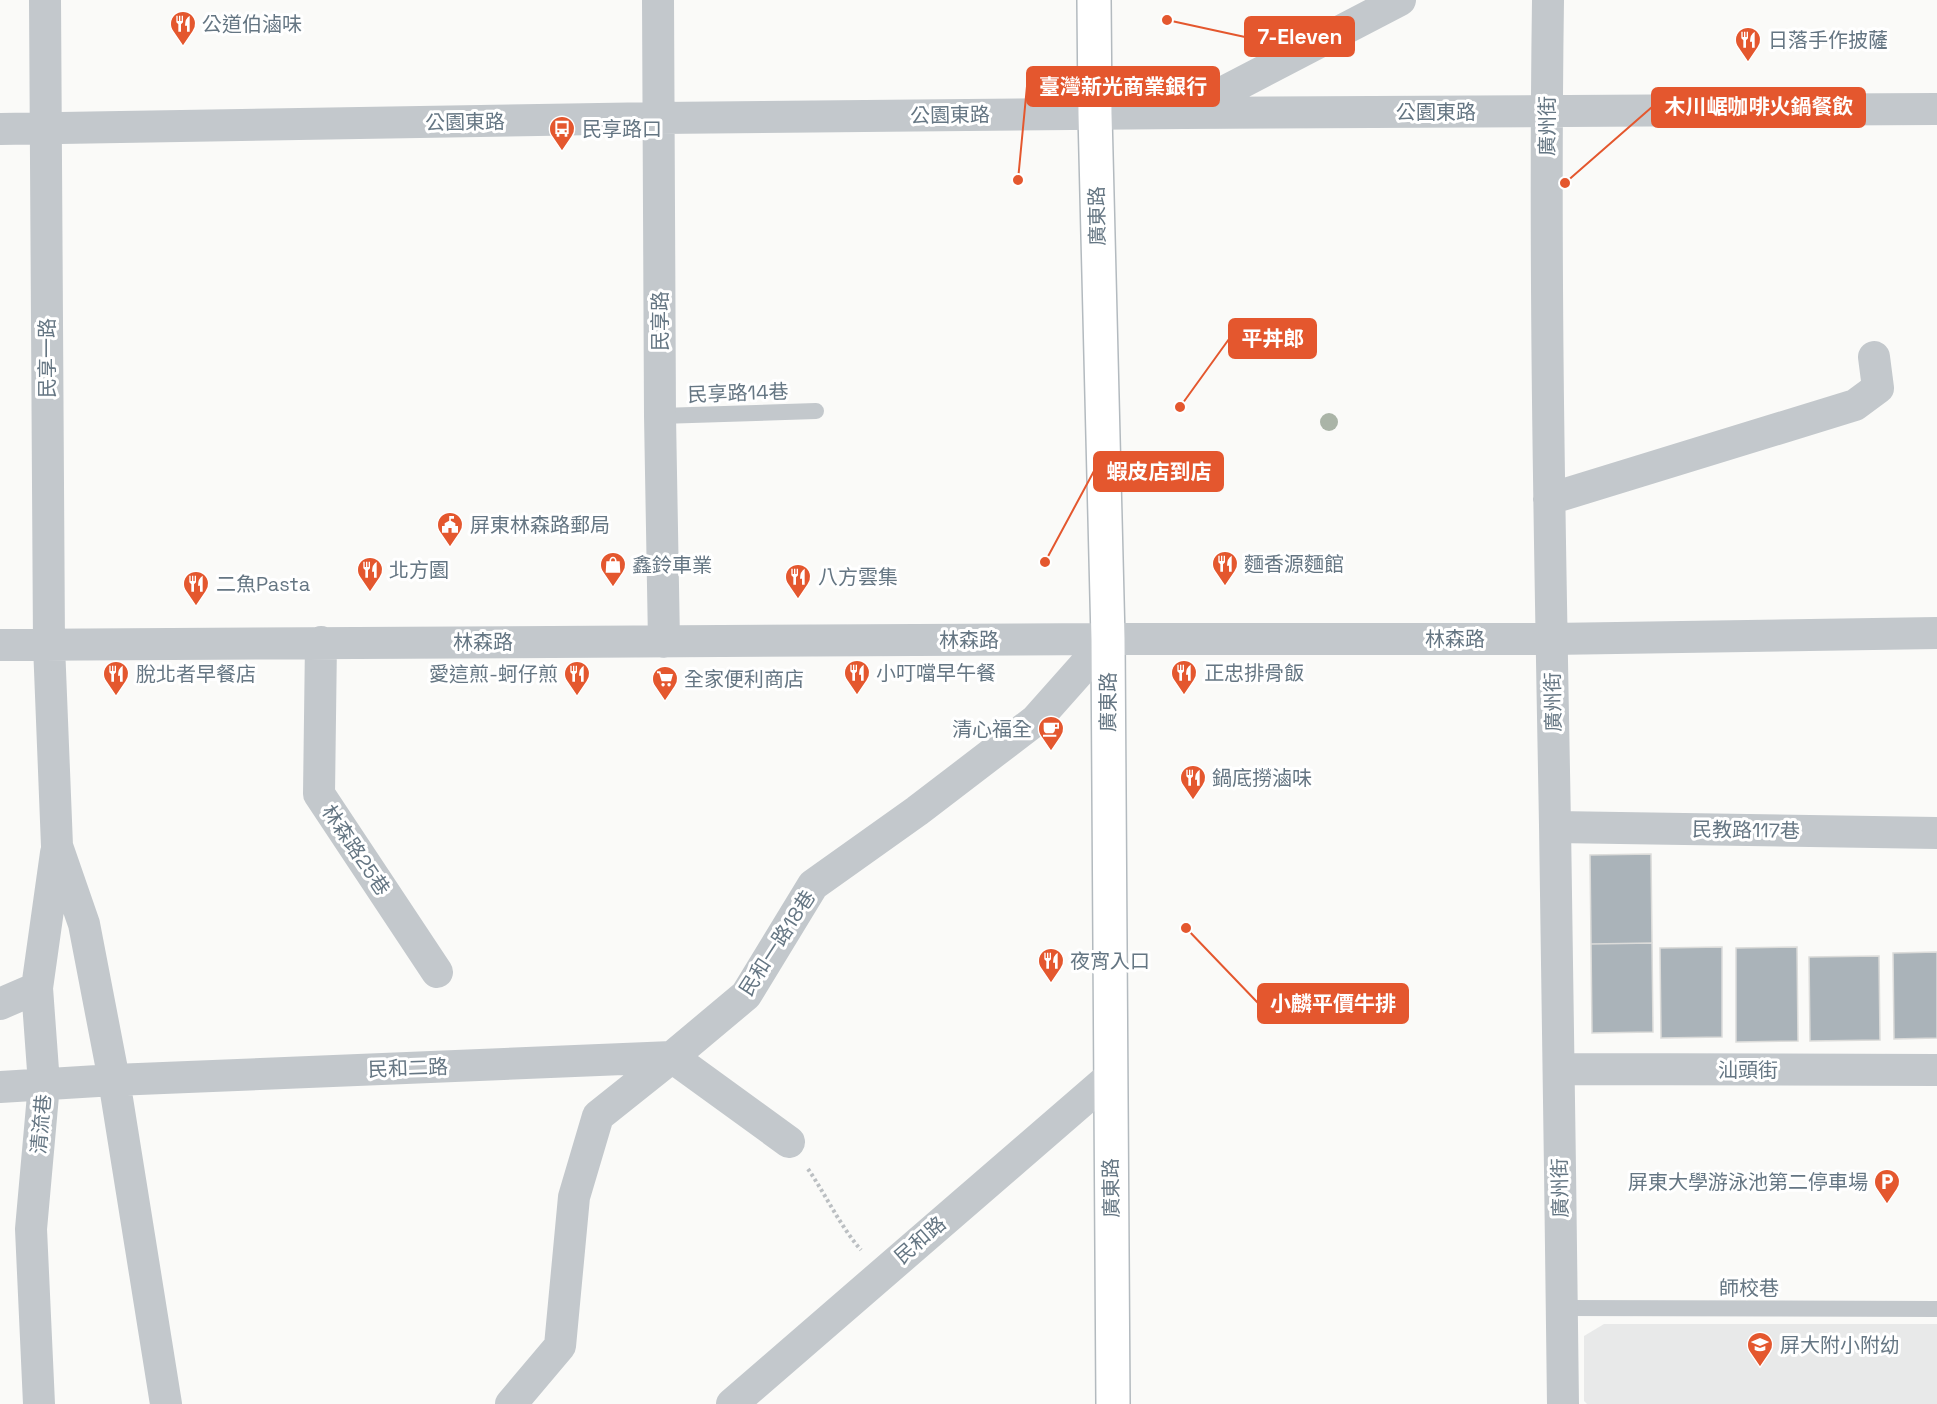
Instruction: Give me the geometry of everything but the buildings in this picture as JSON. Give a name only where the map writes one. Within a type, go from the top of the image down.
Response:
[{"type":"street","name":"民享一路","points":[[45,0],[49,645],[57,846]]},
{"type":"street","name":"民享路","points":[[658,0],[660,416],[664,642]]},
{"type":"street","name":"廣東路","points":[[1094,0],[1108,639],[1113,1404]]},
{"type":"street","points":[[1183,113],[1400,0]]},
{"type":"street","name":"廣州街","points":[[1548,0],[1546,112],[1549,499],[1556,827],[1563,1404]]},
{"type":"street","name":"公園東路","points":[[0,129],[658,118],[1937,109]]},
{"type":"street","points":[[1549,499],[1855,405],[1878,388],[1874,357]]},
{"type":"street","name":"林森路","points":[[0,645],[1551,639],[1937,633]]},
{"type":"street","name":"民和一路18巷","points":[[511,1404],[560,1346],[574,1197],[598,1116],[746,995],[813,885],[917,811],[1036,720],[1108,639]]},
{"type":"street","name":"林森路25巷","points":[[321,642],[319,794],[437,972]]},
{"type":"street","name":"民教路117巷","points":[[1556,827],[1937,833]]},
{"type":"street","points":[[57,846],[84,924],[114,1080],[166,1404]]},
{"type":"street","name":"清流巷","points":[[39,1404],[31,1229],[44,1084],[38,988],[57,846]]},
{"type":"street","points":[[0,1004],[38,988]]},
{"type":"street","points":[[672,1057],[789,1142]]},
{"type":"street","name":"民和二路","points":[[0,1087],[114,1080],[672,1057]]},
{"type":"street","name":"汕頭街","points":[[1558,1069],[1937,1070]]},
{"type":"street","name":"民和路","points":[[732,1404],[1110,1077]]},
{"type":"lane","name":"民享路14巷","points":[[660,416],[816,411]]},
{"type":"lane","name":"師校巷","points":[[1562,1308],[1937,1309]]},
{"type":"path","points":[[789,1142],[827,1197],[851,1239],[881,1273]]},
{"type":"shaded area","name":"屏大附小附幼","points":[[1604,1324],[1937,1324],[1937,1404],[1587,1404],[1584,1401],[1584,1336]]},
{"type":"place","name":"7-Eleven","points":[[1167,20]]},
{"type":"place","name":"公道伯滷味","points":[[183,47]]},
{"type":"place","name":"日落手作披薩","points":[[1748,63]]},
{"type":"place","name":"民享路口","points":[[562,152]]},
{"type":"place","name":"臺灣新光商業銀行","points":[[1018,180]]},
{"type":"place","name":"木川崌咖啡火鍋餐飲","points":[[1565,183]]},
{"type":"place","name":"平丼郎","points":[[1180,407]]},
{"type":"place","name":"屏東林森路郵局","points":[[450,548]]},
{"type":"place","name":"蝦皮店到店","points":[[1045,562]]},
{"type":"place","name":"麵香源麵館","points":[[1225,587]]},
{"type":"place","name":"鑫鈴車業","points":[[613,588]]},
{"type":"place","name":"北方園","points":[[370,593]]},
{"type":"place","name":"八方雲集","points":[[798,600]]},
{"type":"place","name":"二魚Pasta","points":[[196,607]]},
{"type":"place","name":"小叮噹早午餐","points":[[857,696]]},
{"type":"place","name":"正忠排骨飯","points":[[1184,696]]},
{"type":"place","name":"脫北者早餐店","points":[[116,697]]},
{"type":"place","name":"愛這煎-蚵仔煎","points":[[577,697]]},
{"type":"place","name":"全家便利商店","points":[[665,702]]},
{"type":"place","name":"清心福全","points":[[1051,752]]},
{"type":"place","name":"鍋底撈滷味","points":[[1193,801]]},
{"type":"place","name":"小麟平價牛排","points":[[1186,928]]},
{"type":"place","name":"夜宵入口","points":[[1051,984]]},
{"type":"place","name":"屏東大學游泳池第二停車場","points":[[1887,1205]]},
{"type":"place","name":"屏大附小附幼","points":[[1760,1368]]}]
